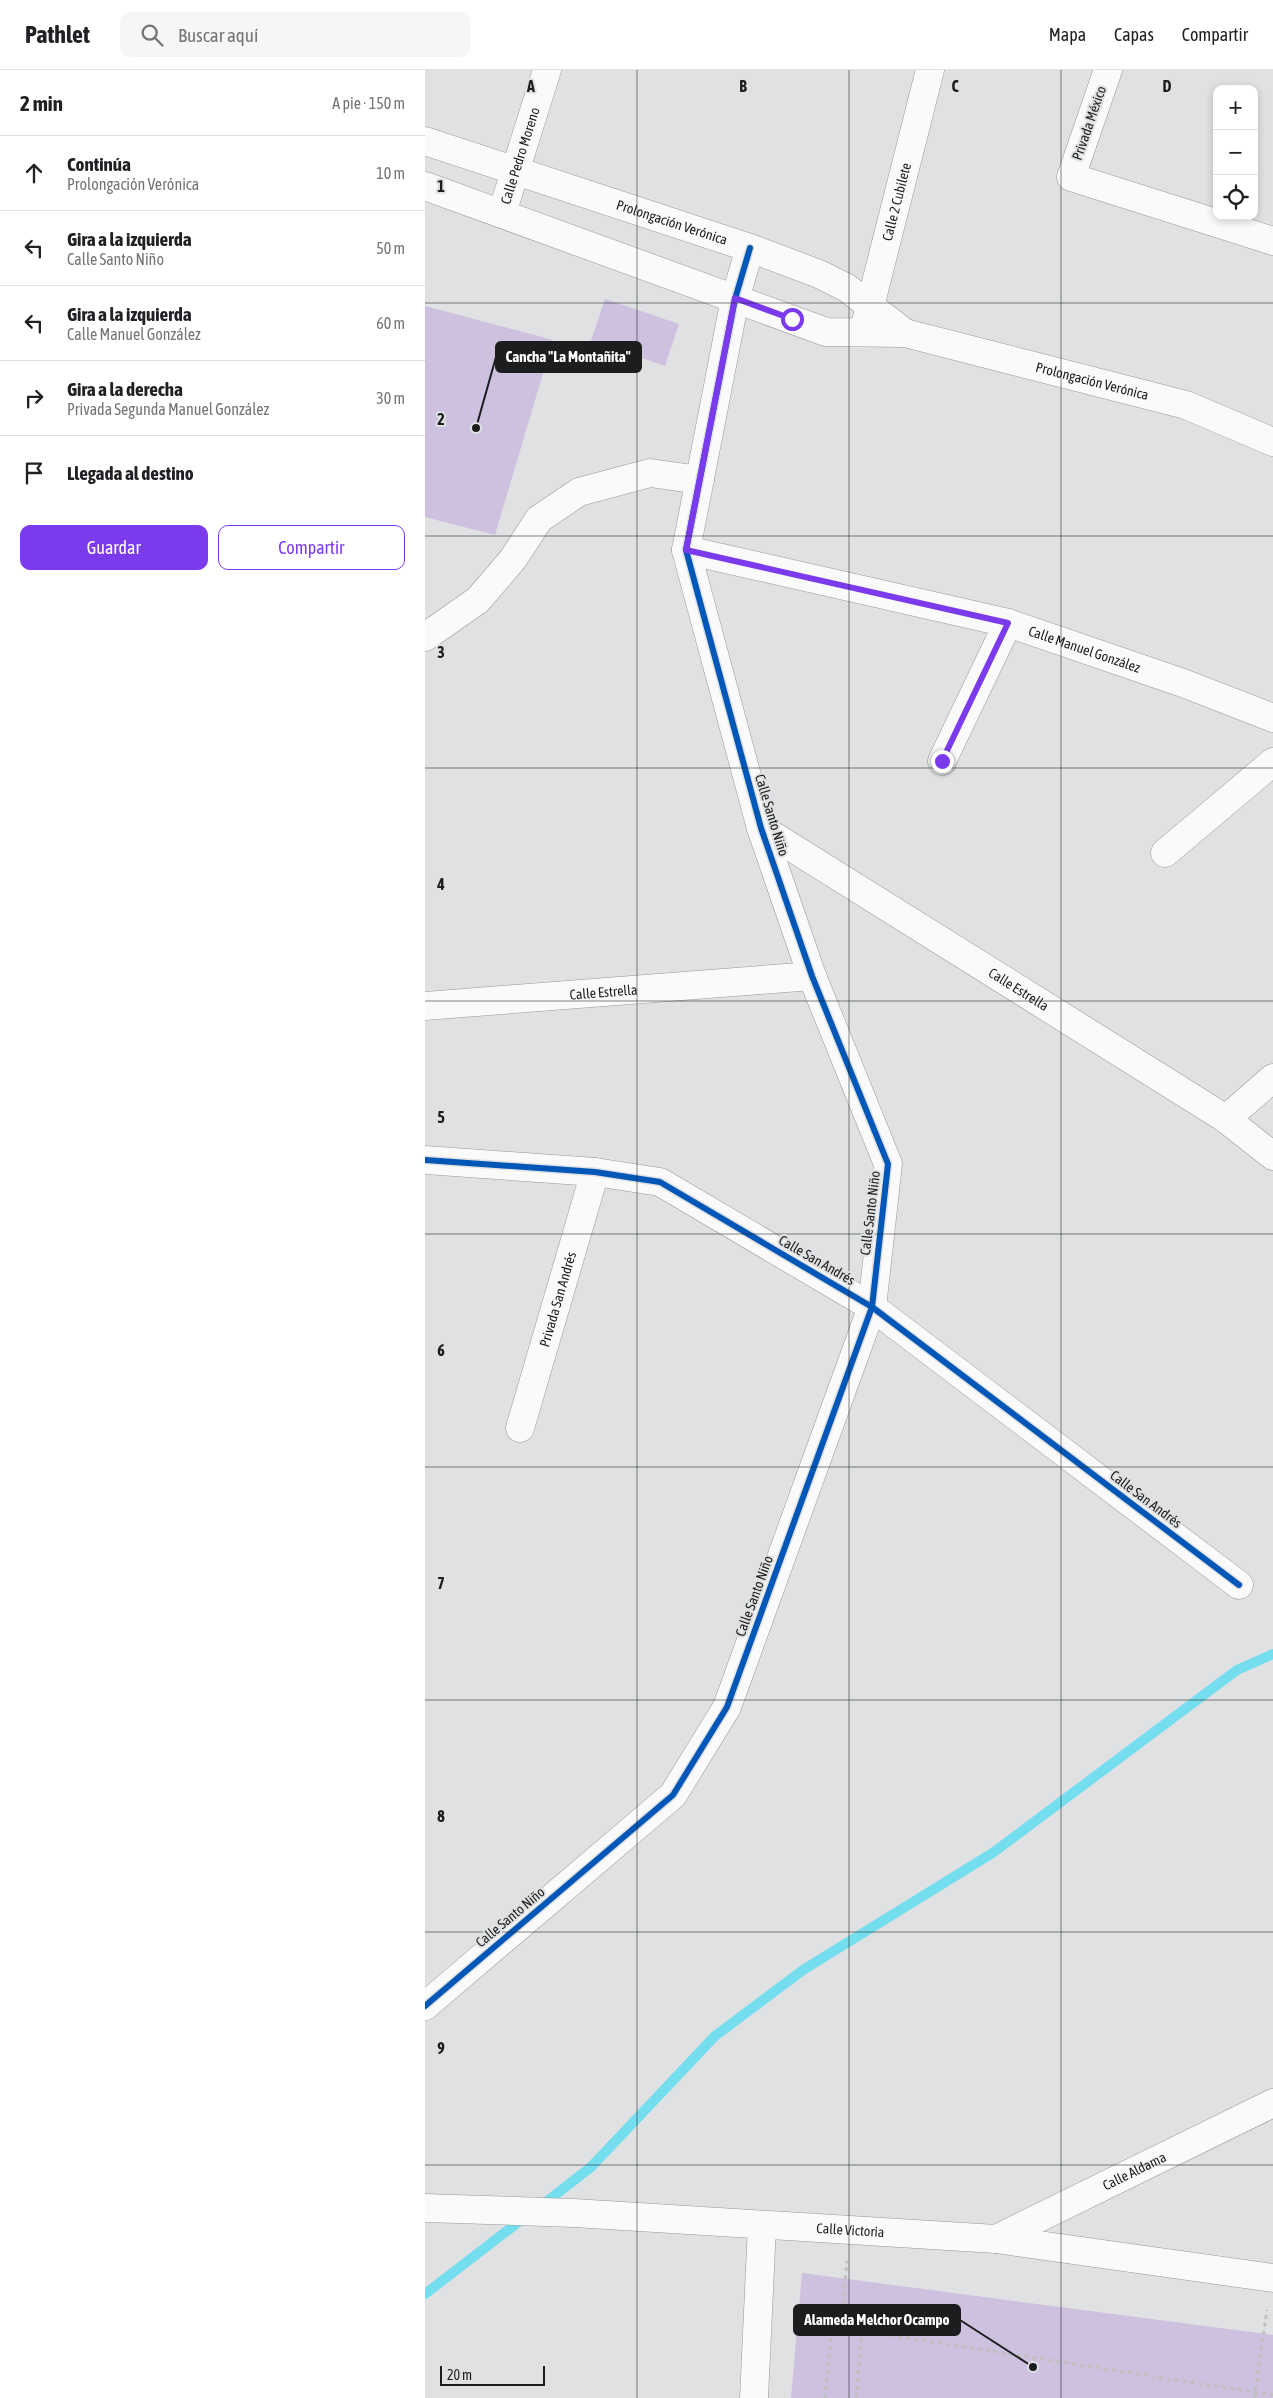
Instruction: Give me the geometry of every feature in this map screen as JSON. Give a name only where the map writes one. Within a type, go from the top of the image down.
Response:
[{"type":"street","name":"Calle Pedro Moreno","points":[[502,213],[547,70]]},
{"type":"street","name":"Calle 2 Cubilete","points":[[864,333],[930,70]]},
{"type":"street","name":"Privada México","points":[[1108,70],[1071,177],[1273,239]]},
{"type":"street","name":"Prolongación Verónica","points":[[425,141],[749,248],[819,274],[847,288],[905,333]]},
{"type":"street","name":"Prolongación Verónica","points":[[425,186],[826,332],[905,333],[1185,404],[1273,442]]},
{"type":"street","name":"Calle Santo Niño","points":[[425,2006],[673,1795],[727,1707],[872,1306],[888,1164],[812,976],[761,828],[686,550],[735,298],[749,248]]},
{"type":"street","points":[[425,637],[478,600],[513,559],[539,519],[579,492],[650,473],[699,480]]},
{"type":"street","name":"Calle Manuel González","points":[[686,550],[1008,623],[1183,684],[1273,718]]},
{"type":"street","points":[[942,761],[1008,623]]},
{"type":"street","points":[[1165,852],[1273,762]]},
{"type":"street","name":"Calle Estrella","points":[[761,828],[1226,1119],[1273,1156]]},
{"type":"street","name":"Calle Estrella","points":[[425,1006],[812,976]]},
{"type":"street","points":[[1226,1119],[1273,1078]]},
{"type":"street","name":"Calle San Andrés","points":[[425,1160],[595,1172],[660,1182],[872,1306],[1239,1585]]},
{"type":"street","name":"Privada San Andrés","points":[[520,1428],[595,1172]]},
{"type":"street","name":"Calle Aldama","points":[[996,2239],[1273,2102]]},
{"type":"street","name":"Calle Victoria","points":[[425,2208],[574,2213],[762,2226],[850,2228],[996,2239],[1273,2278]]},
{"type":"street","points":[[754,2398],[762,2226]]},
{"type":"path","points":[[841,2327],[850,2228]]},
{"type":"path","points":[[1254,2398],[1273,2278]]},
{"type":"path","points":[[825,2398],[832,2326],[1273,2395]]},
{"type":"path","points":[[855,2398],[862,2331]]},
{"type":"shaded area","points":[[605,299],[679,324],[665,366],[591,341]]},
{"type":"shaded area","points":[[425,306],[553,340],[495,535],[425,517]]},
{"type":"shaded area","points":[[802,2273],[1273,2335],[1273,2398],[791,2398]]},
{"type":"waterway","points":[[541,2206],[591,2167],[715,2036],[803,1970],[994,1852],[1237,1670],[1273,1654]]},
{"type":"waterway","points":[[425,2294],[525,2217]]},
{"type":"cycle path","points":[[425,2006],[673,1795],[727,1707],[872,1307],[888,1164],[812,976],[761,828],[686,550],[735,299],[750,248]]},
{"type":"cycle path","points":[[425,1160],[595,1172],[660,1182],[872,1307],[1239,1585]]},
{"type":"place","name":"Cancha \"La Montañita\"","points":[[476,428]]},
{"type":"place","name":"Alameda Melchor Ocampo","points":[[1033,2367]]},
{"type":"route","points":[[792,319],[735,298],[686,550],[1008,623],[942,761]]}]
